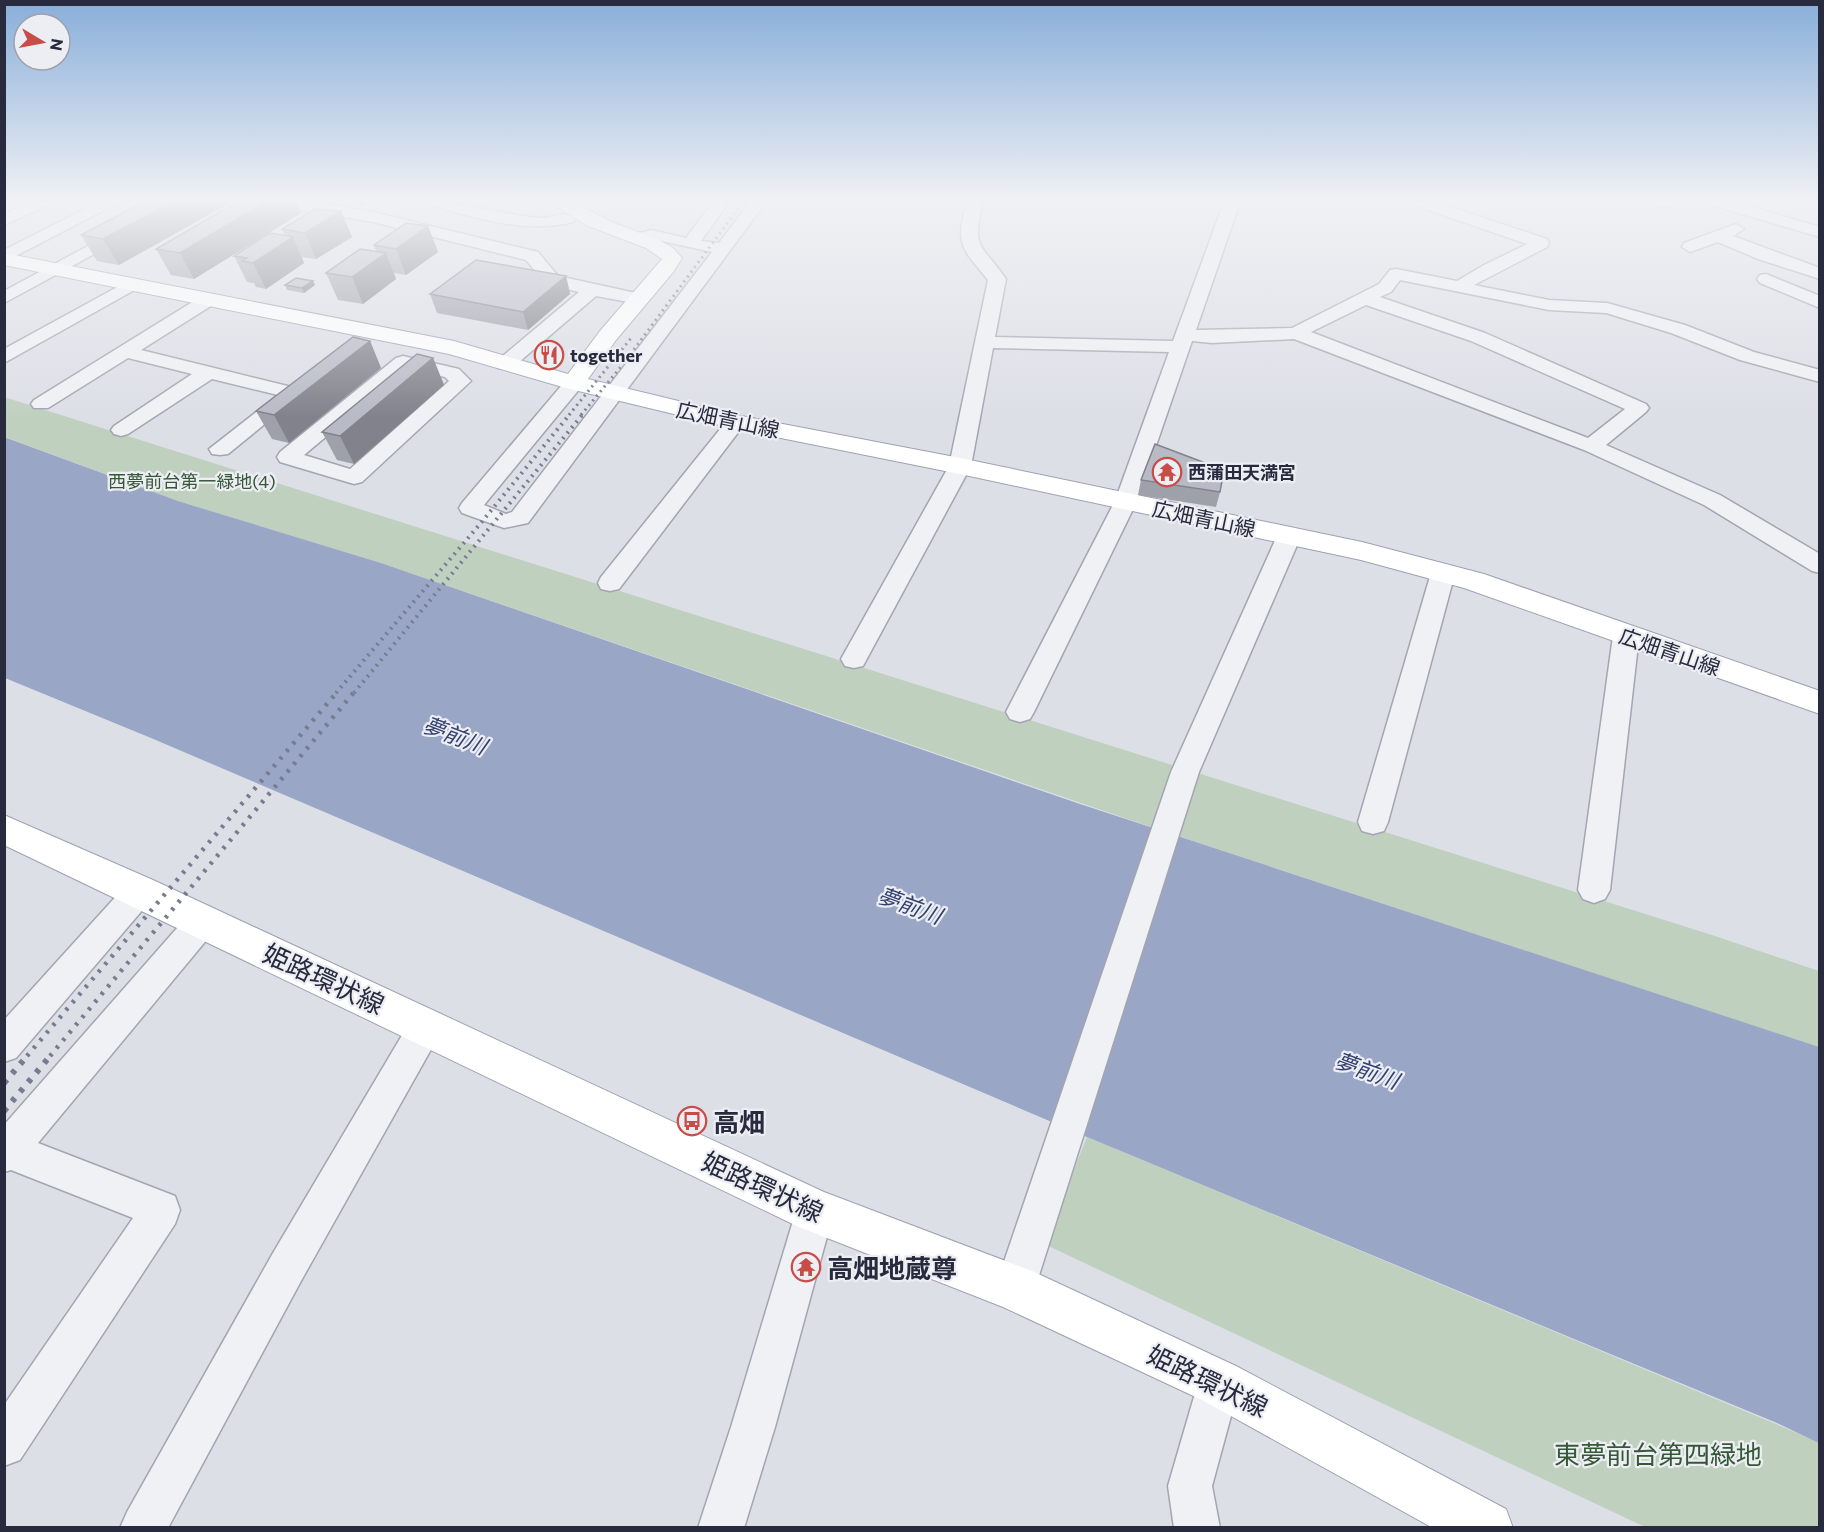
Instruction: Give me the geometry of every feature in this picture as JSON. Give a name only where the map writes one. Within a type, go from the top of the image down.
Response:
[{"type":"main road","name":"広畑青山線","points":[[82,273],[208,300],[366,338],[476,355],[574,383],[736,422],[1126,501],[1289,536],[1443,573],[1474,581],[1820,703]]},
{"type":"main road","points":[[574,383],[583,368],[660,273]]},
{"type":"main road","name":"姫路環状線","points":[[4,829],[140,891],[815,1211],[1015,1288],[1219,1383],[1487,1527]]},
{"type":"street","points":[[4,298],[51,273]]},
{"type":"street","points":[[547,273],[552,280],[639,299]]},
{"type":"street","points":[[574,383],[470,508],[504,521],[520,518],[705,273]]},
{"type":"street","points":[[854,659],[960,466],[997,279],[992,273]]},
{"type":"street","points":[[1020,712],[1126,501],[1206,273]]},
{"type":"street","points":[[1461,286],[1477,273]]},
{"type":"street","points":[[1296,333],[1385,288],[1396,274],[1549,305],[1607,308],[1678,329],[1746,356],[1820,376]]},
{"type":"street","points":[[1766,279],[1820,303]]},
{"type":"street","points":[[4,357],[132,284]]},
{"type":"street","points":[[1385,288],[1405,294]]},
{"type":"street","points":[[505,364],[592,290]]},
{"type":"street","points":[[1364,297],[1478,337],[1639,408],[1591,446]]},
{"type":"street","points":[[41,404],[208,300]]},
{"type":"street","points":[[985,342],[1182,341],[1212,337],[1296,333],[1591,446],[1712,500],[1820,565]]},
{"type":"street","points":[[125,352],[293,393]]},
{"type":"street","points":[[452,373],[461,381],[354,477],[288,457],[403,362],[452,373],[476,355]]},
{"type":"street","points":[[121,430],[209,372]]},
{"type":"street","points":[[220,449],[311,380]]},
{"type":"street","points":[[610,583],[736,422]]},
{"type":"street","points":[[1015,1288],[1185,772],[1289,536]]},
{"type":"street","points":[[1373,822],[1443,573]]},
{"type":"street","points":[[1594,890],[1626,636]]},
{"type":"street","points":[[4,1046],[140,891]]},
{"type":"street","points":[[4,1444],[161,1210],[6,1152],[203,921]]},
{"type":"street","points":[[143,1527],[287,1267],[426,1026]]},
{"type":"street","points":[[721,1527],[753,1427],[815,1211]]},
{"type":"street","points":[[1197,1527],[1190,1486],[1219,1383]]},
{"type":"green space","name":"西夢前台第一緑地(4)","points":[[4,397],[1712,935],[1819,971],[1819,1050],[1715,1013],[1157,829],[381,563],[178,501],[5,437]]},
{"type":"green space","name":"東夢前台第四緑地","points":[[1087,1137],[1819,1442],[1819,1527],[1645,1527],[1044,1244]]},
{"type":"water","name":"夢前川","points":[[4,437],[178,501],[381,563],[1077,803],[1819,1047],[1819,1443],[1777,1423],[1087,1137],[5,678]]},
{"type":"building","points":[[329,273],[357,273],[352,277]]},
{"type":"building","points":[[458,273],[552,273],[566,276],[523,312],[430,294]]},
{"type":"building","points":[[296,278],[313,281],[302,288],[285,285]]},
{"type":"building","points":[[353,337],[370,341],[274,415],[256,411]]},
{"type":"building","points":[[417,354],[433,358],[340,436],[322,432]]},
{"type":"building","points":[[1155,444],[1224,470],[1220,492],[1141,480]]},
{"type":"railway","points":[[581,415],[624,363],[690,273]]},
{"type":"railway","points":[[569,415],[632,337]]},
{"type":"railway","points":[[336,693],[570,414]]},
{"type":"railway","points":[[354,693],[583,414]]},
{"type":"railway","points":[[27,1056],[338,691]]},
{"type":"railway","points":[[50,1056],[355,691]]},
{"type":"railway","points":[[4,1083],[28,1055]]},
{"type":"railway","points":[[4,1111],[51,1055]]},
{"type":"place","name":"together","points":[[549,355]]},
{"type":"place","name":"西蒲田天満宮","points":[[1167,472]]},
{"type":"place","name":"高畑","points":[[692,1121]]},
{"type":"place","name":"高畑地蔵尊","points":[[806,1267]]}]
